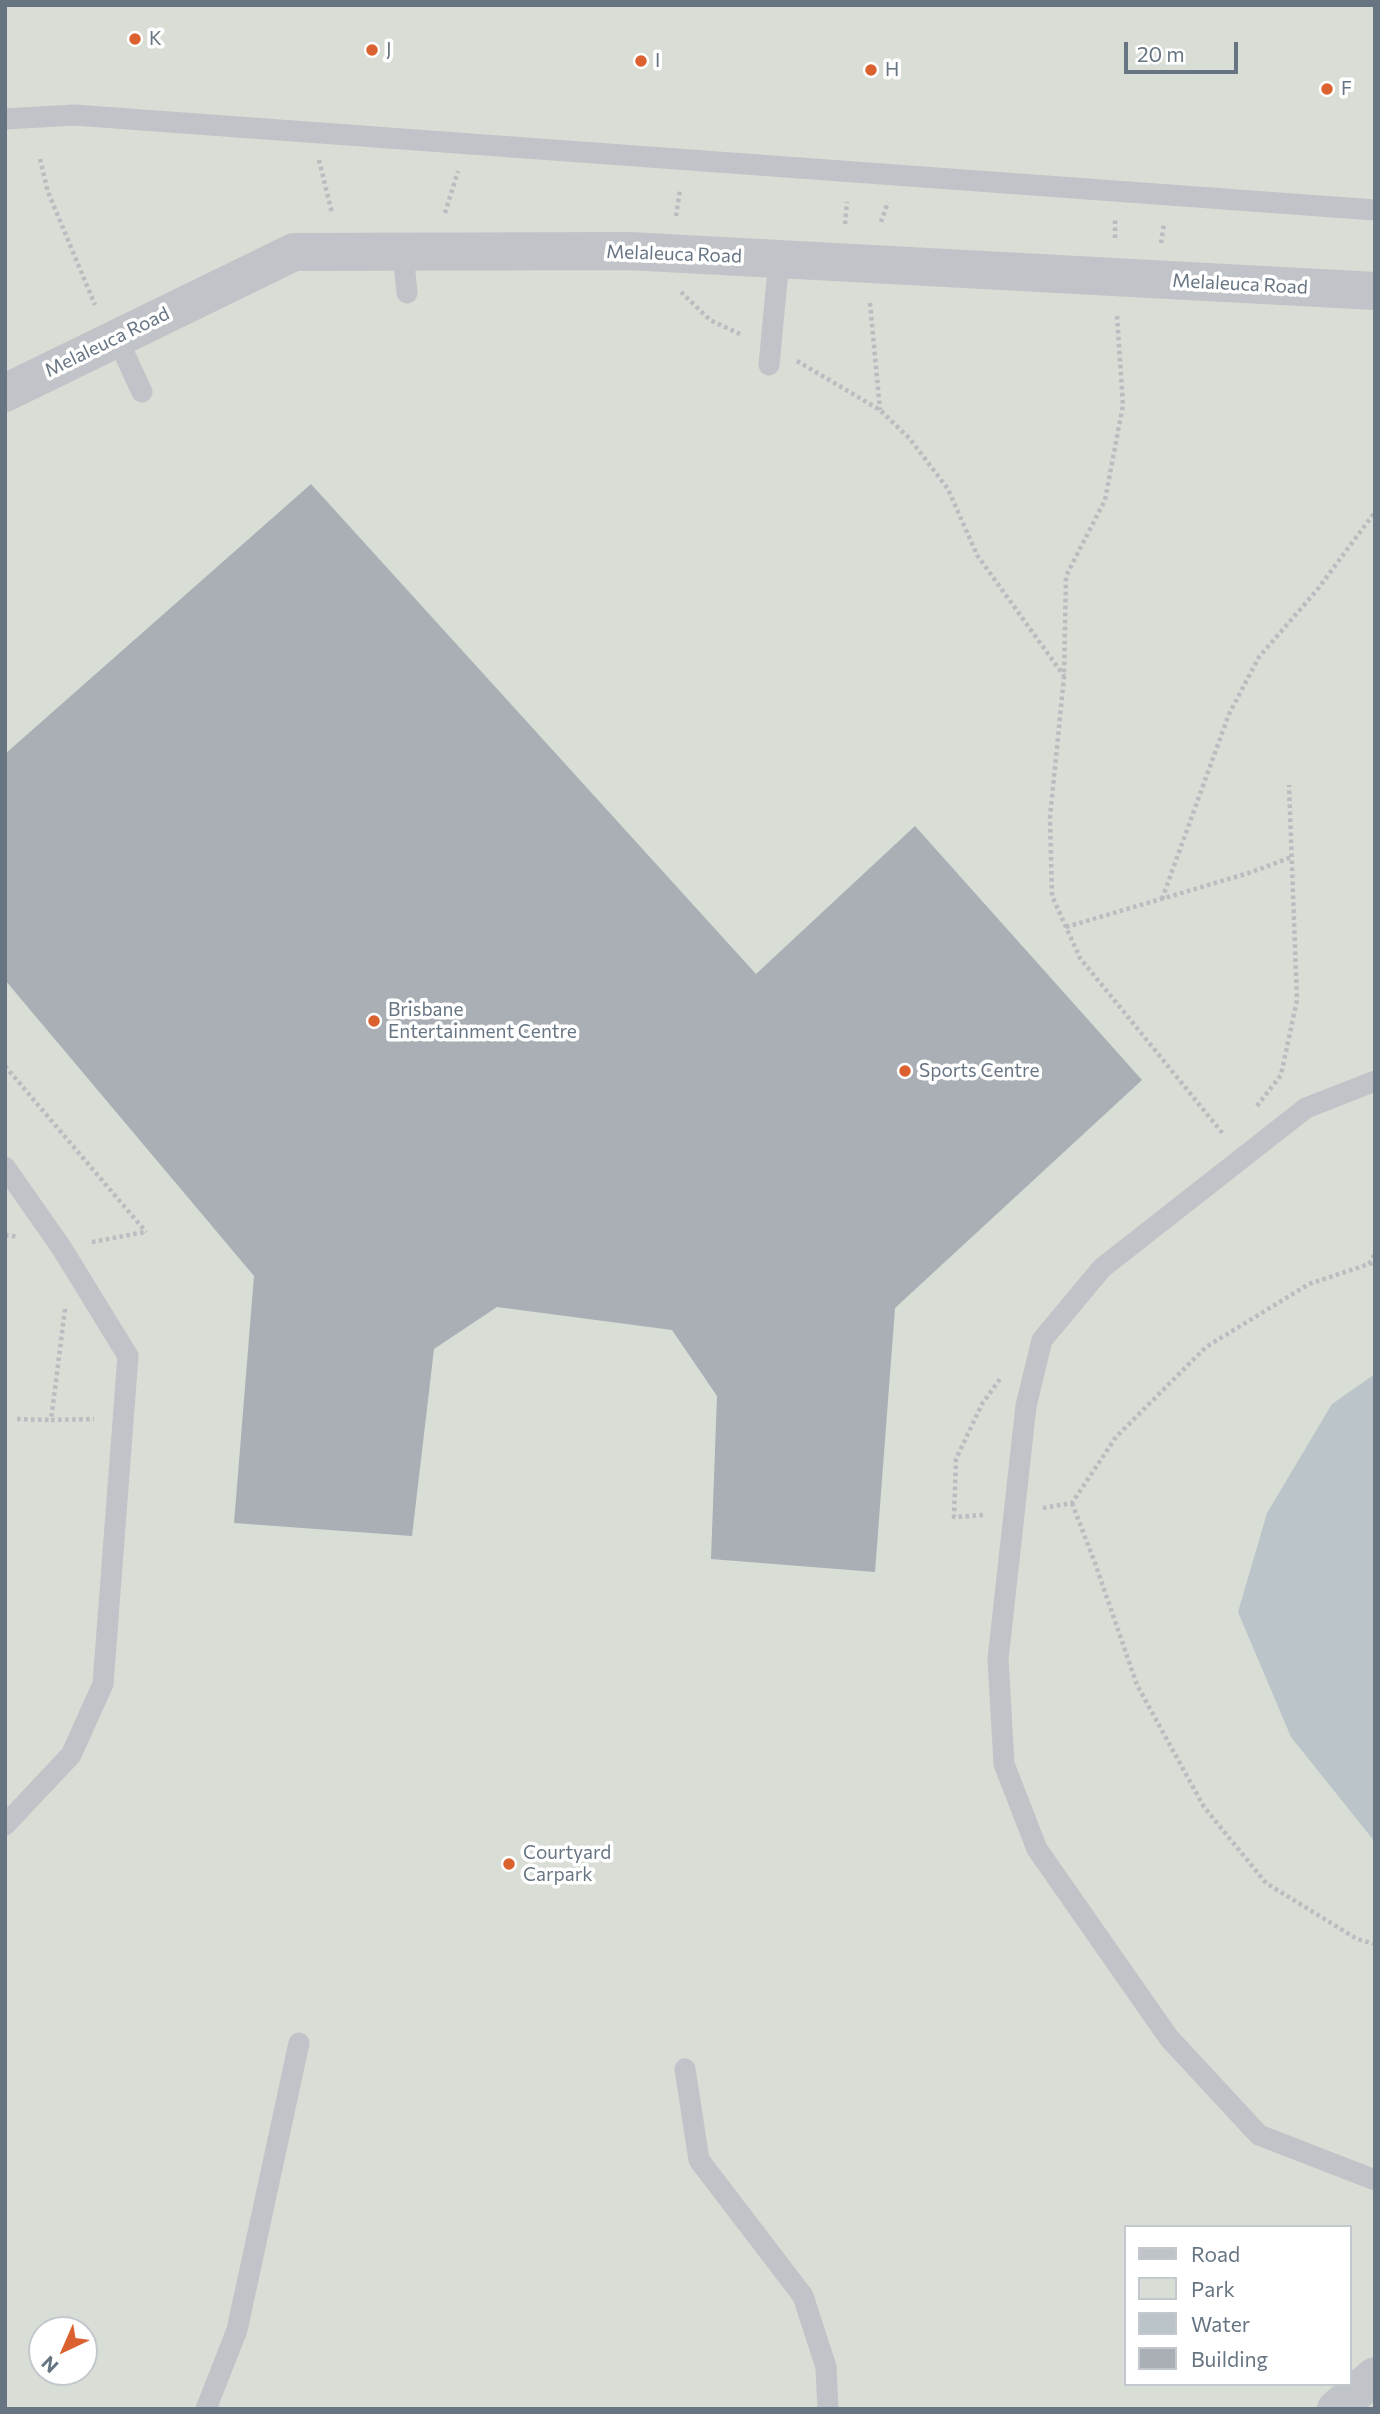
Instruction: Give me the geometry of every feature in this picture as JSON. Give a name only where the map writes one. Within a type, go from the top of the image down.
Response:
[{"type":"street","name":"Melaleuca Road","points":[[12,384],[117,338],[294,252],[629,251],[1375,291]]},
{"type":"street","points":[[1336,2409],[1375,2376]]},
{"type":"lane","points":[[5,119],[74,115],[1375,210]]},
{"type":"lane","points":[[403,252],[407,293]]},
{"type":"lane","points":[[770,357],[779,259]]},
{"type":"lane","points":[[117,338],[142,392]]},
{"type":"lane","points":[[1375,1081],[1306,1108],[1102,1268],[1042,1340],[1026,1406],[998,1659],[1004,1764],[1037,1849],[1169,2038],[1259,2135],[1375,2180]]},
{"type":"lane","points":[[5,1167],[61,1247],[128,1356],[103,1684],[71,1755],[5,1825]]},
{"type":"lane","points":[[206,2409],[237,2330],[299,2043]]},
{"type":"lane","points":[[684,2069],[699,2161],[803,2296],[826,2367],[828,2409]]},
{"type":"path","points":[[312,132],[333,218]]},
{"type":"path","points":[[445,214],[467,144]]},
{"type":"path","points":[[40,159],[48,191],[101,318],[117,338]]},
{"type":"path","points":[[686,160],[670,253],[681,292],[710,320],[770,357],[807,366],[880,410],[910,439],[948,489],[977,555],[1064,677]]},
{"type":"path","points":[[845,231],[849,172]]},
{"type":"path","points":[[1116,191],[1115,278],[1122,405],[1105,500],[1066,576],[1064,677],[1050,817],[1052,896],[1080,958],[1229,1141]]},
{"type":"path","points":[[1160,248],[1169,195]]},
{"type":"path","points":[[866,264],[880,410]]},
{"type":"path","points":[[1162,899],[1230,714],[1259,657],[1317,590],[1375,512]]},
{"type":"path","points":[[1251,1113],[1281,1075],[1297,1000],[1289,785]]},
{"type":"path","points":[[1066,927],[1249,873],[1292,857]]},
{"type":"path","points":[[5,1066],[8,1075],[146,1232]]},
{"type":"path","points":[[1368,1264],[1375,1254]]},
{"type":"path","points":[[1042,1508],[1072,1503],[1116,1437],[1206,1347],[1309,1284],[1375,1262]]},
{"type":"path","points":[[51,1420],[65,1305]]},
{"type":"path","points":[[983,1515],[954,1517],[956,1460],[982,1404],[1006,1370]]},
{"type":"path","points":[[18,1419],[123,1417]]},
{"type":"path","points":[[1072,1503],[1137,1685],[1204,1807],[1266,1883],[1357,1939],[1375,1944]]},
{"type":"green space","name":"Brisbane Entertainment Centre","points":[[5,5],[1375,5],[1375,2409],[5,2409]]},
{"type":"water","points":[[1375,1374],[1375,1842],[1291,1737],[1238,1612],[1267,1513],[1332,1404]]},
{"type":"building","name":"Brisbane Entertainment Centre","points":[[311,484],[756,974],[915,826],[1142,1080],[895,1308],[875,1572],[711,1559],[717,1396],[672,1330],[497,1307],[434,1349],[412,1536],[234,1523],[254,1276],[5,980],[5,754]]},
{"type":"place","name":"K","points":[[135,39]]},
{"type":"place","name":"J","points":[[372,50]]},
{"type":"place","name":"I","points":[[641,61]]},
{"type":"place","name":"H","points":[[871,70]]},
{"type":"place","name":"F","points":[[1327,89]]},
{"type":"place","name":"Brisbane Entertainment Centre","points":[[374,1021]]},
{"type":"place","name":"Sports Centre","points":[[905,1071]]},
{"type":"place","name":"Courtyard Carpark","points":[[509,1864]]}]
